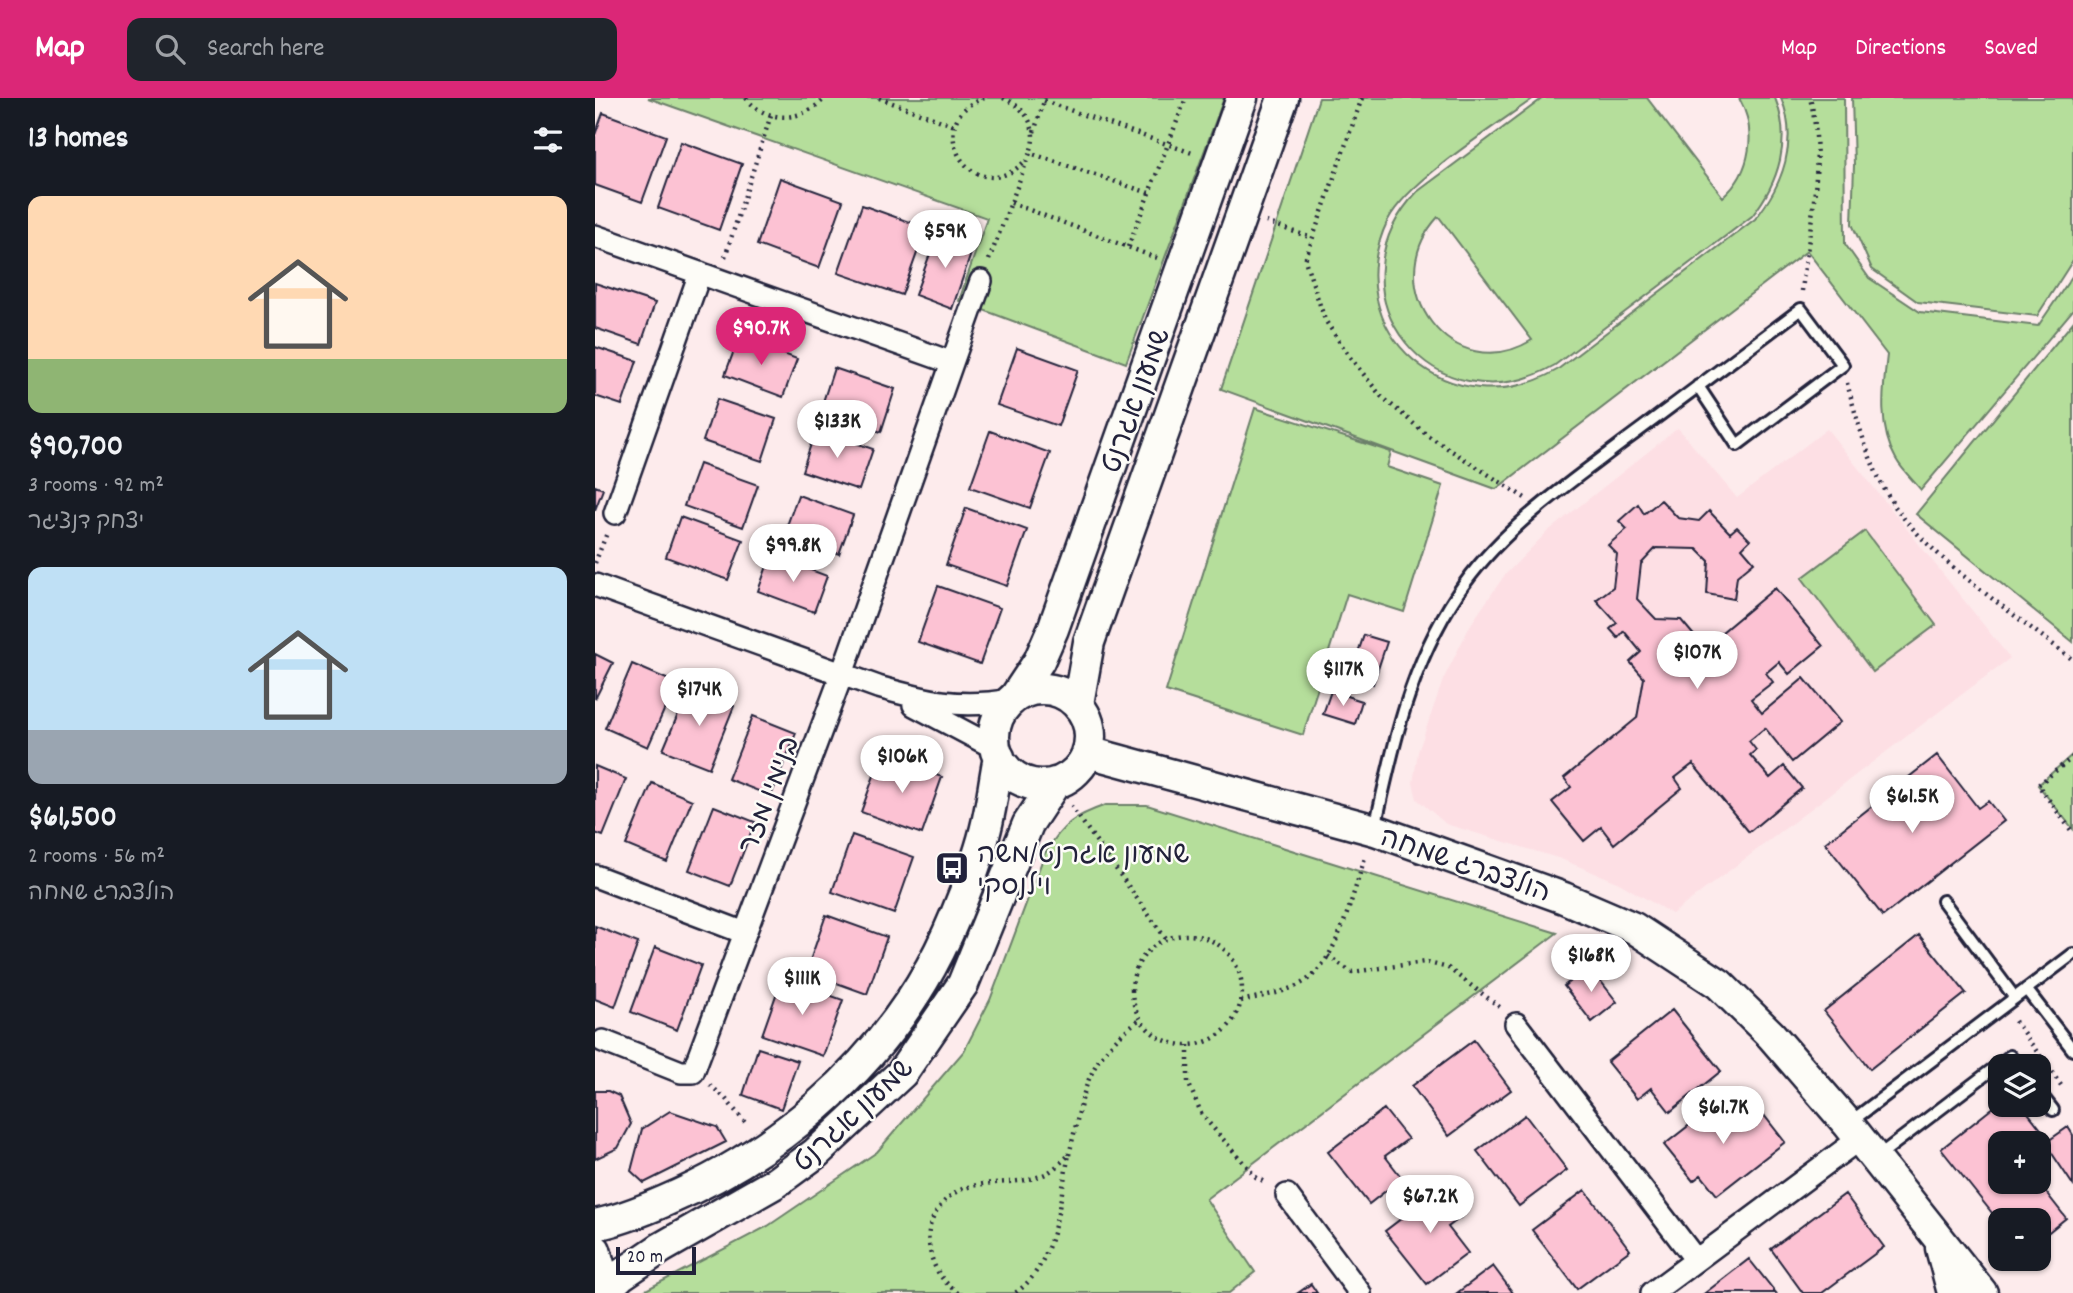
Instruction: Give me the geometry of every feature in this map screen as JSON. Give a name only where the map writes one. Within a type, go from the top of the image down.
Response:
[{"type":"street","name":"שמעון אגרנט","points":[[1013,698],[1039,662],[1053,629],[1243,98]]},
{"type":"street","name":"שמעון אגרנט","points":[[1077,705],[1089,642],[1283,98]]},
{"type":"street","points":[[595,236],[950,362]]},
{"type":"street","points":[[615,513],[709,276]]},
{"type":"street","name":"בנימין מזר","points":[[693,1072],[842,674],[950,362],[981,281]]},
{"type":"street","points":[[595,585],[878,687],[959,706],[1013,698],[1031,690],[1047,689],[1063,694],[1077,705],[1089,727],[1088,752],[1075,771],[1055,783],[1038,785],[1022,780],[1008,771],[997,752],[995,724],[1013,698]]},
{"type":"street","points":[[878,687],[997,752]]},
{"type":"street","name":"שמעון אגרנט","points":[[595,1225],[617,1221],[707,1183],[755,1154],[793,1125],[874,1050],[931,967],[969,876],[989,816],[997,752]]},
{"type":"street","name":"הולצברג שמחה","points":[[1088,752],[1375,830],[1564,898],[1634,928],[1719,984],[1771,1035],[1861,1141],[1982,1293]]},
{"type":"street","name":"שמעון אגרנט","points":[[600,1293],[661,1248],[775,1184],[816,1153],[902,1073],[963,984],[1028,824],[1055,783]]},
{"type":"street","points":[[595,876],[745,933]]},
{"type":"street","points":[[1516,1024],[1696,1260]]},
{"type":"street","points":[[603,1041],[681,1072],[693,1072]]},
{"type":"street","points":[[1652,1293],[1861,1141]]},
{"type":"street","points":[[1287,1195],[1360,1293]]},
{"type":"street","points":[[1940,1241],[1952,1293]]},
{"type":"street","points":[[595,1250],[602,1275],[600,1293]]},
{"type":"lane","points":[[1375,830],[1395,734],[1409,690],[1430,644],[1458,593],[1516,526],[1697,386],[1801,309],[1843,365],[1737,446],[1697,386]]},
{"type":"lane","points":[[1943,901],[2015,998]]},
{"type":"lane","points":[[1861,1141],[2004,1006],[2073,954]]},
{"type":"lane","points":[[2026,989],[2073,1050]]},
{"type":"lane","points":[[1861,1141],[1988,1069]]},
{"type":"path","points":[[746,98],[762,112],[797,117],[813,110],[825,98]]},
{"type":"path","points":[[879,98],[955,126]]},
{"type":"path","points":[[984,98],[964,109],[955,126],[956,154],[974,173],[987,177],[1014,172],[1030,153]]},
{"type":"path","points":[[1003,98],[1022,108],[1034,133]]},
{"type":"path","points":[[1128,247],[1186,98]]},
{"type":"path","points":[[1362,98],[1304,260],[1325,320],[1381,396],[1427,435],[1539,507]]},
{"type":"path","points":[[1801,309],[1818,168],[1817,126],[1810,98]]},
{"type":"path","points":[[981,281],[1030,153],[1045,99],[1219,163]]},
{"type":"path","points":[[709,276],[771,115]]},
{"type":"path","points":[[1030,153],[1149,193]]},
{"type":"path","points":[[1011,204],[1182,267]]},
{"type":"path","points":[[1242,213],[1311,238]]},
{"type":"path","points":[[1843,365],[1857,419],[1875,467],[1901,514],[1937,551],[2073,660]]},
{"type":"path","points":[[595,563],[615,513]]},
{"type":"path","points":[[2073,757],[2038,785],[2073,833]]},
{"type":"path","points":[[1055,783],[1166,939]]},
{"type":"path","points":[[1241,1001],[1286,990],[1313,975],[1328,956],[1375,830]]},
{"type":"path","points":[[1194,936],[1221,946],[1234,960],[1242,982],[1241,1001],[1234,1019],[1222,1034],[1205,1042],[1188,1045],[1170,1043],[1153,1034],[1140,1019],[1133,1003],[1132,984],[1137,965],[1148,950],[1166,939],[1194,936]]},
{"type":"path","points":[[1328,956],[1352,972],[1425,962],[1448,968],[1493,999],[1516,1024]]},
{"type":"path","points":[[2004,1006],[2065,1091]]},
{"type":"path","points":[[1015,1293],[1028,1284],[1041,1265],[1086,1086],[1098,1057],[1116,1037],[1140,1019]]},
{"type":"path","points":[[1188,1045],[1188,1082],[1202,1115],[1256,1177],[1287,1195]]},
{"type":"path","points":[[693,1072],[725,1098],[750,1128],[755,1154]]},
{"type":"path","points":[[958,1293],[942,1280],[931,1263],[928,1236],[933,1216],[945,1200],[973,1184],[1023,1181],[1046,1174],[1069,1155]]},
{"type":"shaded area","points":[[1678,428],[1737,498],[1827,429],[2010,658],[1672,914],[1619,883],[1561,859],[1446,824],[1417,799],[1413,783],[1418,752],[1443,680],[1471,624],[1504,576],[1547,532]]},
{"type":"green space","points":[[648,98],[1224,98],[1126,363],[959,301],[987,218]]},
{"type":"green space","points":[[1319,98],[1534,98],[1433,172],[1398,205],[1388,220],[1375,261],[1377,299],[1390,332],[1413,360],[1443,379],[1479,388],[1517,386],[1557,370],[1755,219],[1773,192],[1785,162],[1788,130],[1781,98],[1844,98],[1845,244],[1869,278],[1920,312],[2038,326],[2073,275],[2073,310],[1921,490],[1898,463],[1886,434],[1883,395],[1887,355],[1807,251],[1496,489],[1221,389]]},
{"type":"green space","points":[[1543,98],[1647,98],[1723,197],[1740,175],[1749,150],[1748,123],[1739,98],[1775,98],[1780,114],[1782,145],[1776,175],[1752,216],[1555,365],[1511,382],[1469,381],[1434,367],[1405,342],[1387,309],[1382,271],[1391,231],[1417,192]],"holes":[[[1439,217],[1532,340],[1503,352],[1475,351],[1451,341],[1432,323],[1419,299],[1415,272],[1421,244]]]},
{"type":"green space","points":[[1852,98],[2073,98],[2073,260],[2037,316],[1918,302],[1872,269],[1852,224]]},
{"type":"green space","points":[[2073,322],[2073,642],[1916,514]]},
{"type":"green space","points":[[1255,408],[1391,452],[1387,467],[1443,486],[1404,612],[1347,594],[1303,735],[1166,691]]},
{"type":"green space","points":[[1865,531],[1936,625],[1873,672],[1802,578]]},
{"type":"green space","points":[[2073,754],[2073,829],[2038,785]]},
{"type":"green space","points":[[1106,805],[1147,805],[1557,933],[1206,1199],[1255,1272],[1229,1293],[640,1293],[768,1226],[877,1152],[964,1051],[990,1000],[1051,843],[1070,822]]},
{"type":"building","points":[[603,113],[666,136],[642,202],[595,185],[595,135]]},
{"type":"building","points":[[681,142],[742,164],[719,230],[658,208]]},
{"type":"building","points":[[780,178],[843,201],[819,268],[757,245]]},
{"type":"building","points":[[862,205],[926,228],[902,295],[838,273]]},
{"type":"building","points":[[938,232],[974,245],[952,309],[915,295]]},
{"type":"building","points":[[595,283],[655,303],[641,344],[595,328]]},
{"type":"building","points":[[739,337],[797,359],[783,397],[725,375]]},
{"type":"building","points":[[595,347],[637,361],[622,405],[595,396]]},
{"type":"building","points":[[1017,348],[1078,370],[1058,426],[997,405]]},
{"type":"building","points":[[834,368],[895,389],[881,432],[820,411]]},
{"type":"building","points":[[717,399],[776,419],[762,461],[703,441]]},
{"type":"building","points":[[816,429],[873,449],[859,490],[802,471]]},
{"type":"building","points":[[990,431],[1050,453],[1030,508],[970,487]]},
{"type":"building","points":[[699,464],[758,485],[743,527],[684,506]]},
{"type":"building","points":[[595,486],[603,489],[595,510]]},
{"type":"building","points":[[798,495],[853,515],[839,554],[784,534]]},
{"type":"building","points":[[1661,500],[1678,518],[1699,521],[1709,511],[1730,533],[1737,527],[1750,540],[1742,548],[1754,562],[1737,576],[1734,599],[1707,594],[1709,561],[1697,549],[1656,548],[1641,564],[1637,599],[1656,619],[1681,620],[1712,657],[1717,653],[1709,643],[1775,588],[1823,646],[1789,674],[1779,662],[1766,673],[1773,682],[1751,699],[1762,713],[1804,678],[1840,722],[1792,762],[1765,728],[1749,741],[1756,750],[1750,755],[1770,778],[1784,766],[1802,788],[1749,832],[1693,764],[1675,778],[1682,788],[1614,844],[1601,827],[1584,841],[1552,802],[1571,787],[1564,778],[1637,718],[1644,678],[1630,662],[1641,652],[1624,631],[1618,638],[1610,629],[1617,623],[1596,600],[1613,587],[1617,554],[1608,545],[1627,529],[1619,521],[1638,504],[1644,514]]},
{"type":"building","points":[[966,508],[1027,530],[1007,586],[946,565]]},
{"type":"building","points":[[680,517],[743,540],[728,580],[666,557]]},
{"type":"building","points":[[771,555],[827,576],[814,612],[758,591]]},
{"type":"building","points":[[938,586],[1000,608],[980,664],[918,642]]},
{"type":"building","points":[[1364,635],[1387,642],[1373,684],[1350,676]]},
{"type":"building","points":[[595,654],[613,663],[595,699]]},
{"type":"building","points":[[632,664],[676,683],[648,747],[605,728]]},
{"type":"building","points":[[689,688],[734,706],[709,768],[663,750]]},
{"type":"building","points":[[1331,691],[1362,701],[1355,724],[1323,714]]},
{"type":"building","points":[[753,716],[796,733],[771,796],[728,779]]},
{"type":"building","points":[[1937,755],[1978,808],[1988,801],[2004,821],[1883,916],[1825,843]]},
{"type":"building","points":[[881,756],[942,777],[922,834],[861,812]]},
{"type":"building","points":[[595,766],[626,779],[603,836],[595,833]]},
{"type":"building","points":[[652,783],[692,800],[667,862],[626,845]]},
{"type":"building","points":[[714,806],[755,822],[730,886],[689,870]]},
{"type":"building","points":[[852,835],[914,857],[894,914],[832,892]]},
{"type":"building","points":[[826,915],[887,937],[867,994],[806,972]]},
{"type":"building","points":[[595,926],[638,943],[615,1007],[595,999]]},
{"type":"building","points":[[1919,935],[1966,993],[1870,1069],[1824,1011]]},
{"type":"building","points":[[655,947],[701,965],[677,1030],[631,1012]]},
{"type":"building","points":[[1589,966],[1617,1002],[1592,1022],[1564,986]]},
{"type":"building","points":[[782,978],[843,1000],[823,1056],[762,1035]]},
{"type":"building","points":[[1672,1010],[1721,1071],[1670,1112],[1651,1088],[1637,1099],[1607,1062]]},
{"type":"building","points":[[1474,1040],[1511,1090],[1449,1136],[1412,1086]]},
{"type":"building","points":[[758,1048],[798,1061],[781,1109],[743,1095]]},
{"type":"building","points":[[595,1091],[608,1091],[619,1096],[631,1124],[618,1148],[595,1159]]},
{"type":"building","points":[[1724,1098],[1746,1127],[1763,1114],[1785,1142],[1717,1195],[1701,1175],[1693,1181],[1664,1145]]},
{"type":"building","points":[[1384,1109],[1408,1139],[1385,1156],[1402,1178],[1369,1204],[1328,1152]]},
{"type":"building","points":[[670,1111],[717,1127],[726,1142],[644,1183],[631,1171],[642,1129]]},
{"type":"building","points":[[1988,1112],[1988,1117],[2031,1117],[2042,1131],[1988,1131],[1988,1194],[2047,1194],[2066,1218],[2051,1230],[2051,1208],[1988,1208],[1941,1149]]},
{"type":"building","points":[[1525,1115],[1567,1170],[1519,1206],[1477,1151]]},
{"type":"building","points":[[2068,1127],[2073,1135],[2073,1185],[2051,1152],[2051,1139]]},
{"type":"building","points":[[1444,1186],[1465,1214],[1448,1227],[1468,1253],[1427,1284],[1385,1231]]},
{"type":"building","points":[[1585,1190],[1630,1250],[1577,1289],[1532,1230]]},
{"type":"building","points":[[1845,1194],[1884,1247],[1822,1293],[1803,1293],[1771,1249]]},
{"type":"building","points":[[1749,1259],[1776,1293],[1705,1293]]},
{"type":"building","points":[[1493,1266],[1513,1293],[1457,1293]]},
{"type":"building","points":[[1311,1284],[1317,1293],[1298,1293]]},
{"type":"place","name":"שמעון אגרנט/משה וילנסקי","points":[[952,868]]}]
